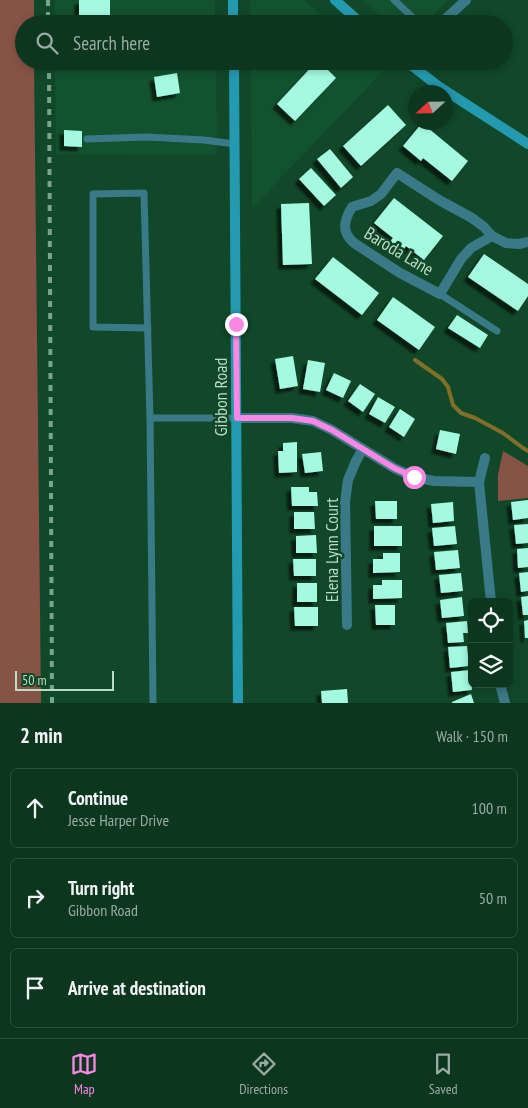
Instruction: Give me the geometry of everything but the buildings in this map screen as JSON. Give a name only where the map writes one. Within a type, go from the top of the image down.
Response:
[{"type":"main road","points":[[233,0],[233,15]]},
{"type":"main road","points":[[335,0],[352,15]]},
{"type":"main road","name":"Gibbon Road","points":[[234,70],[238,703]]},
{"type":"main road","points":[[418,70],[438,86],[528,144]]},
{"type":"street","points":[[450,15],[466,0]]},
{"type":"street","name":"Baroda Lane","points":[[492,236],[471,248],[440,294],[400,273],[354,243],[345,232],[348,214],[352,207],[371,201],[381,194],[397,173],[439,200],[472,218],[484,226],[492,236],[506,243],[519,244],[528,242]]},
{"type":"street","points":[[237,418],[292,418],[313,421],[332,430],[394,468],[414,477],[434,481],[479,482]]},
{"type":"street","name":"Elena Lynn Court","points":[[347,625],[345,502],[348,480],[363,449]]},
{"type":"street","points":[[485,458],[479,482],[491,598]]},
{"type":"street","points":[[501,688],[505,703]]},
{"type":"lane","points":[[394,0],[410,15]]},
{"type":"lane","points":[[87,139],[146,137],[204,140],[235,144]]},
{"type":"lane","points":[[148,328],[93,328],[93,194],[144,193],[148,328],[150,418],[153,703]]},
{"type":"lane","points":[[440,294],[496,331]]},
{"type":"lane","points":[[150,418],[237,418]]},
{"type":"shaded area","points":[[0,0],[34,0],[34,15],[15,15],[15,70],[34,70],[41,703],[0,703]]},
{"type":"shaded area","points":[[55,0],[215,0],[215,15],[55,15]]},
{"type":"shaded area","points":[[250,0],[304,0],[321,15],[250,15]]},
{"type":"shaded area","points":[[362,0],[449,0],[432,15],[380,15]]},
{"type":"shaded area","points":[[55,70],[216,70],[217,155],[56,154]]},
{"type":"shaded area","points":[[251,70],[384,70],[252,208]]},
{"type":"shaded area","points":[[503,451],[528,466],[528,498],[498,501],[498,475]]},
{"type":"waterway","points":[[415,360],[442,379],[448,387],[453,405],[461,413],[475,418],[503,433],[528,451]]},
{"type":"railway","points":[[48,0],[48,15]]},
{"type":"railway","points":[[49,70],[52,703]]},
{"type":"route","points":[[236,324],[237,418],[292,418],[313,421],[332,430],[394,468],[414,477]]}]
